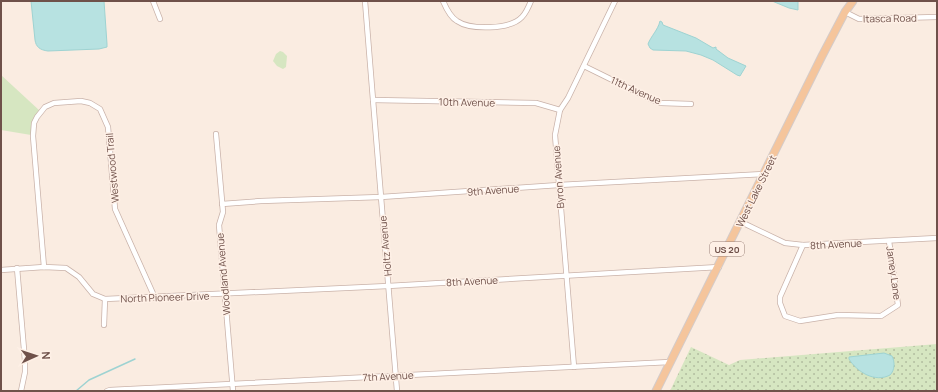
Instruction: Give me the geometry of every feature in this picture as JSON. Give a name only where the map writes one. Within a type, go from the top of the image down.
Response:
[{"type":"main road","name":"West Lake Street","points":[[845,12],[846,1]]},
{"type":"main road","name":"West Lake Street","points":[[656,391],[845,12],[853,1]]},
{"type":"street","points":[[153,1],[160,20]]},
{"type":"street","name":"Holtz Avenue","points":[[366,1],[372,100],[397,391]]},
{"type":"street","points":[[443,1],[451,16],[458,22],[471,26],[501,26],[516,23],[526,12],[531,1]]},
{"type":"street","name":"Byron Avenue","points":[[574,367],[555,135],[560,110],[584,66],[615,1]]},
{"type":"street","name":"Itasca Road","points":[[845,12],[859,19],[937,17]]},
{"type":"street","name":"11th Avenue","points":[[584,66],[655,101],[662,103],[691,104]]},
{"type":"street","name":"10th Avenue","points":[[372,100],[536,103],[560,110]]},
{"type":"street","name":"Westwood Trail","points":[[44,267],[33,136],[34,123],[45,107],[54,103],[81,101],[100,108],[108,127],[115,209],[155,298]]},
{"type":"street","name":"Woodland Avenue","points":[[216,134],[223,212],[219,225],[233,391]]},
{"type":"street","name":"9th Avenue","points":[[222,204],[261,201],[381,197],[559,185],[764,174]]},
{"type":"street","name":"8th Avenue","points":[[741,222],[785,243],[802,246],[937,238]]},
{"type":"street","name":"Jamey Lane","points":[[802,246],[780,297],[780,303],[785,316],[800,320],[838,315],[881,316],[898,305],[889,241]]},
{"type":"street","points":[[1,270],[44,267],[66,268],[79,277],[93,294],[105,299],[104,325]]},
{"type":"street","name":"8th Avenue","points":[[225,294],[719,267]]},
{"type":"street","points":[[17,268],[25,361],[25,372],[21,391]]},
{"type":"street","name":"North Pioneer Drive","points":[[105,299],[225,294]]},
{"type":"street","name":"7th Avenue","points":[[107,391],[670,362]]},
{"type":"green space","points":[[280,51],[287,56],[286,67],[283,69],[277,66],[273,61],[276,54]]},
{"type":"green space","points":[[1,75],[40,111],[31,135],[1,130]]},
{"type":"green space","points":[[937,344],[937,391],[670,391],[691,347],[729,365],[740,360]]},
{"type":"water","points":[[31,1],[104,1],[107,47],[99,49],[48,51],[41,49],[36,45]]},
{"type":"water","points":[[772,1],[798,1],[798,10],[789,8]]},
{"type":"water","points":[[660,21],[663,25],[696,38],[713,48],[716,47],[716,49],[728,58],[746,66],[740,76],[713,60],[701,55],[686,51],[653,50],[650,48],[648,44]]},
{"type":"water","points":[[884,353],[892,356],[894,368],[890,375],[884,377],[878,378],[867,375],[852,364],[849,359],[849,357]]},
{"type":"waterway","points":[[76,391],[89,380],[135,359]]}]
